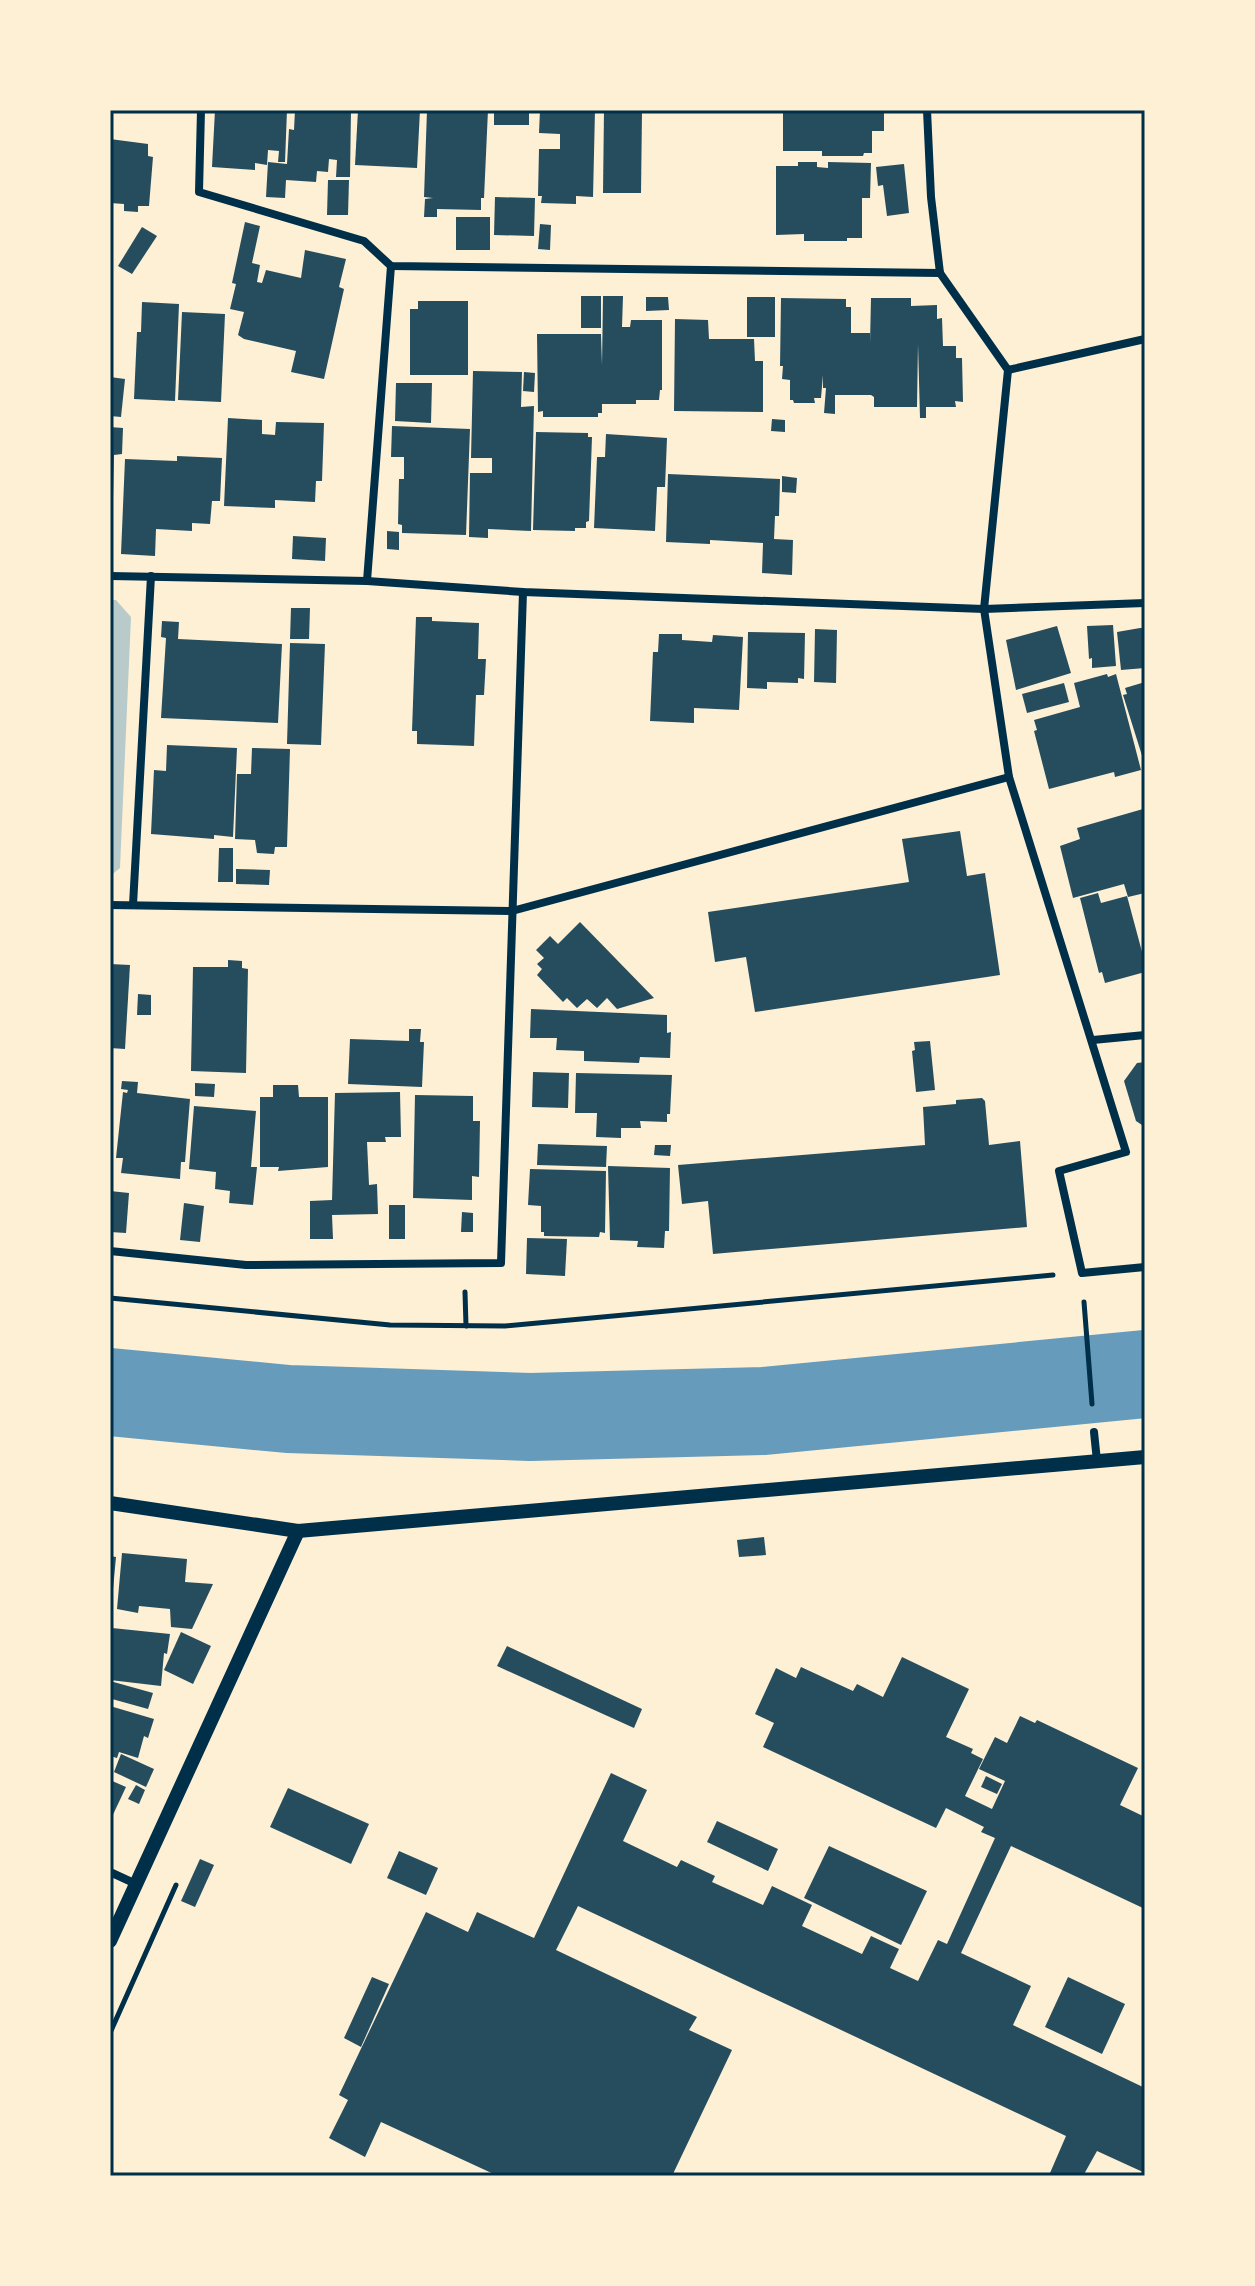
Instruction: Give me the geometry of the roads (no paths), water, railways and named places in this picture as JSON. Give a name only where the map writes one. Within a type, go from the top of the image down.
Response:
[{"type":"street","points":[[201,110],[199,192],[364,241],[391,266],[940,273]]},
{"type":"street","points":[[927,110],[931,197],[940,273],[1008,370],[984,609],[1009,777],[1126,1152],[1059,1171],[1082,1273],[1145,1267]]},
{"type":"street","points":[[367,581],[391,266]]},
{"type":"street","points":[[1008,370],[1145,339]]},
{"type":"street","points":[[110,576],[367,581],[523,592],[984,609],[1145,603]]},
{"type":"street","points":[[133,905],[151,576]]},
{"type":"street","points":[[110,1251],[246,1265],[501,1263],[523,592]]},
{"type":"street","points":[[110,905],[512,911],[1009,777]]},
{"type":"street","points":[[1093,1040],[1145,1035]]},
{"type":"street","points":[[1094,1432],[1097,1461]]},
{"type":"street","points":[[110,1503],[298,1531],[1145,1457]]},
{"type":"street","points":[[110,1941],[298,1531]]},
{"type":"street","points":[[110,1872],[136,1884]]},
{"type":"waterway","points":[[110,1392],[288,1409],[530,1417],[764,1411],[1145,1374]]}]
